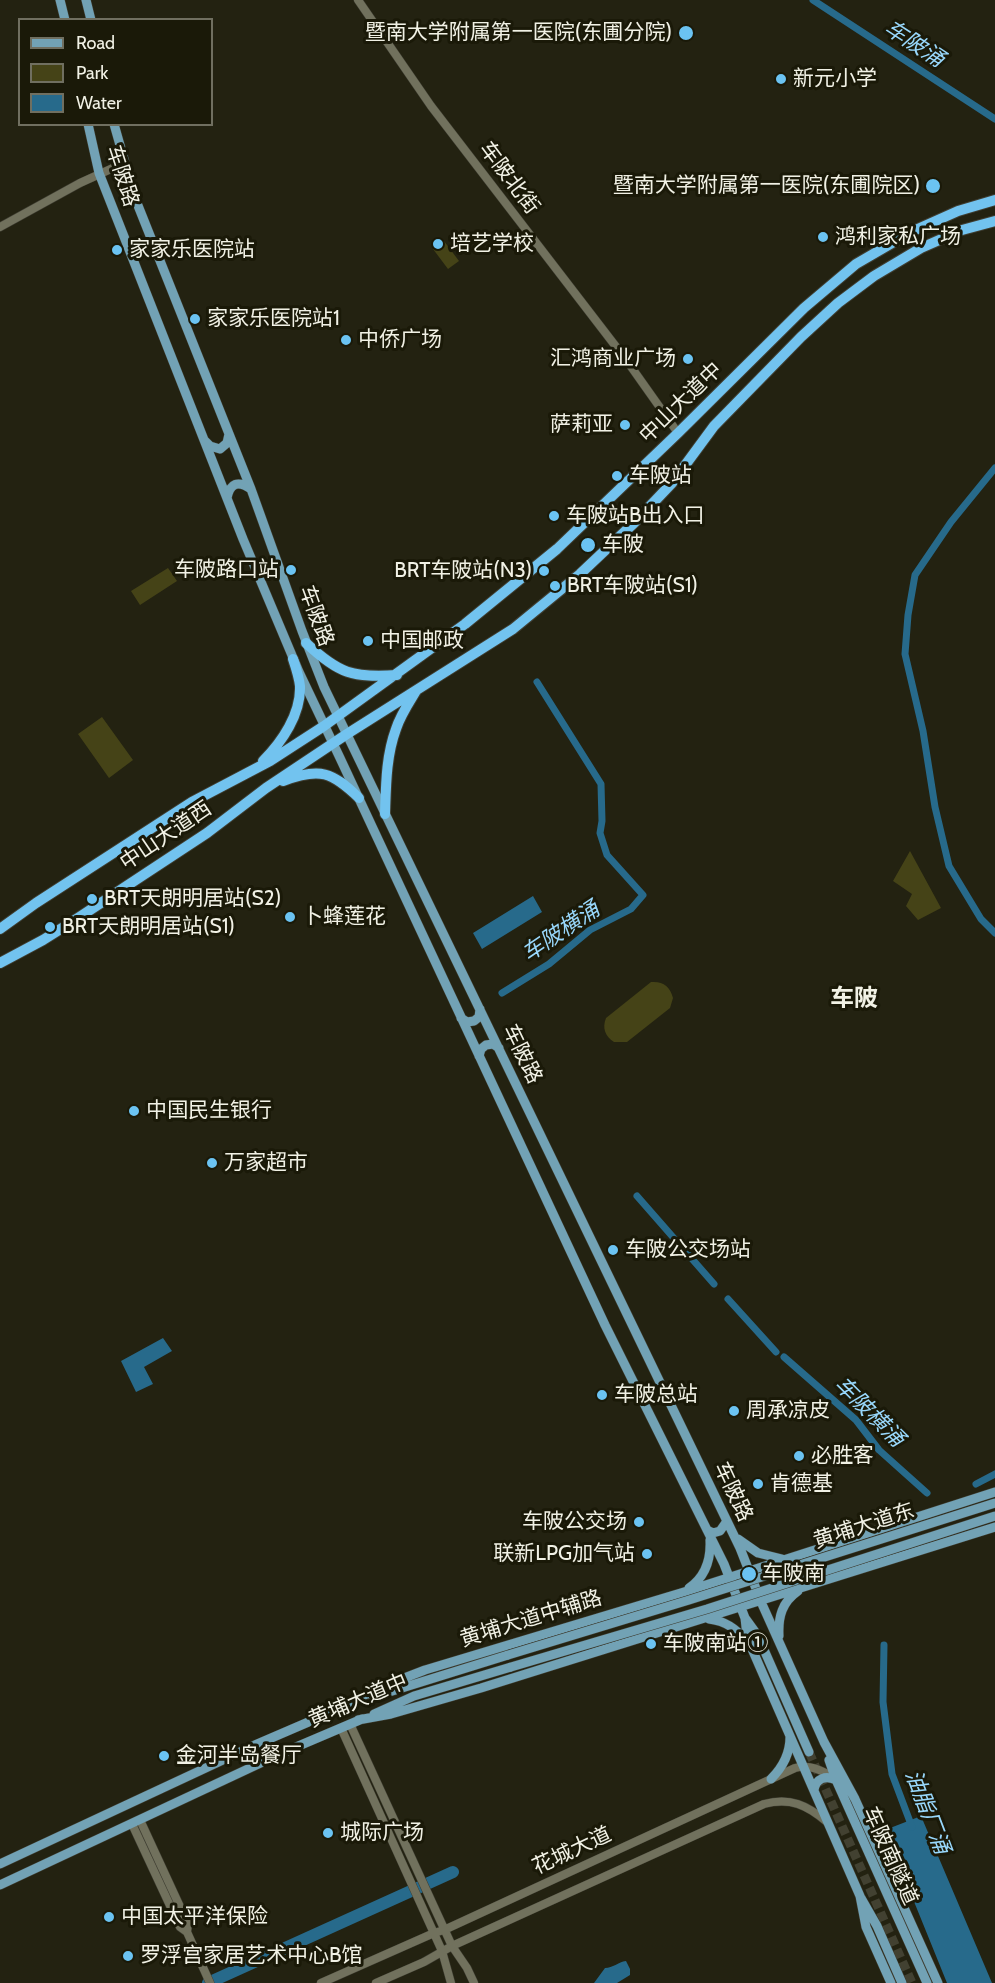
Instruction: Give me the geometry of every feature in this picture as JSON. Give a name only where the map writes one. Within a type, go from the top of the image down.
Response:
[{"type":"highway","name":"中山大道中","points":[[324,726],[398,675],[472,619],[556,549],[678,433],[804,308],[856,264],[911,232],[958,211],[995,200]]},
{"type":"highway","name":"中山大道中","points":[[347,734],[513,629],[598,558],[667,489],[706,435],[720,420],[801,337],[850,293],[921,248],[962,230],[995,221]]},
{"type":"highway","points":[[306,643],[338,669],[351,674],[398,675]]},
{"type":"highway","points":[[246,774],[269,754],[284,735],[294,715],[300,689],[293,659]]},
{"type":"highway","points":[[385,814],[391,744],[396,728],[417,689]]},
{"type":"highway","points":[[368,696],[366,707],[370,714],[375,716]]},
{"type":"highway","name":"中山大道西","points":[[0,929],[36,903],[192,802],[270,761],[324,726]]},
{"type":"highway","name":"中山大道西","points":[[0,963],[69,924],[207,833],[266,788],[347,734]]},
{"type":"highway","points":[[298,743],[306,748],[307,760]]},
{"type":"highway","points":[[266,788],[295,777],[321,773],[336,778],[359,798]]},
{"type":"main road","points":[[60,0],[64,18]]},
{"type":"main road","points":[[86,0],[90,18]]},
{"type":"main road","name":"车陂路","points":[[88,126],[99,173],[293,659],[605,1325],[729,1577],[745,1618],[747,1636],[752,1649],[860,1896],[866,1927],[891,1983]]},
{"type":"main road","name":"车陂路","points":[[115,126],[135,198],[251,489],[324,687],[734,1535],[824,1742],[861,1813],[938,1983]]},
{"type":"main road","points":[[205,441],[210,446],[220,448],[226,443],[229,434]]},
{"type":"main road","points":[[227,498],[229,490],[235,483],[251,489]]},
{"type":"main road","points":[[461,1018],[467,1022],[474,1022],[479,1017],[480,1009]]},
{"type":"main road","points":[[479,1056],[481,1049],[486,1045],[493,1044],[499,1048]]},
{"type":"main road","name":"黄埔大道中辅路","points":[[328,1713],[425,1670],[787,1560],[995,1492]]},
{"type":"main road","name":"黄埔大道东","points":[[743,1583],[995,1503]]},
{"type":"main road","name":"黄埔大道东","points":[[748,1596],[995,1516]]},
{"type":"main road","points":[[684,1592],[699,1580],[706,1568],[710,1553],[708,1533],[720,1531],[727,1521]]},
{"type":"main road","points":[[349,1724],[401,1711],[741,1608],[995,1527]]},
{"type":"main road","points":[[734,1535],[758,1553],[787,1560]]},
{"type":"main road","points":[[839,1542],[836,1559],[840,1568],[848,1573]]},
{"type":"main road","points":[[804,1554],[801,1564],[802,1571],[812,1585]]},
{"type":"main road","name":"黄埔大道中","points":[[0,1864],[328,1713],[400,1688],[743,1583]]},
{"type":"main road","points":[[780,1644],[778,1626],[782,1610],[792,1595],[812,1585]]},
{"type":"main road","points":[[670,1596],[679,1602],[683,1609],[684,1618],[680,1626]]},
{"type":"main road","name":"黄埔大道中","points":[[0,1885],[263,1762],[414,1696],[748,1596]]},
{"type":"main road","points":[[617,1612],[626,1617],[631,1625],[631,1635],[626,1643]]},
{"type":"main road","points":[[745,1618],[758,1635],[809,1752]]},
{"type":"main road","points":[[704,1619],[720,1621],[732,1626],[752,1649]]},
{"type":"main road","points":[[771,1779],[786,1759],[790,1744],[789,1734]]},
{"type":"main road","name":"车陂南隧道","points":[[824,1742],[836,1780],[927,1983]]},
{"type":"main road","points":[[255,1745],[252,1750],[253,1757],[263,1762]]},
{"type":"main road","points":[[190,1775],[197,1776],[202,1781],[202,1788],[198,1793]]},
{"type":"main road","points":[[814,1790],[816,1783],[822,1778],[836,1780]]},
{"type":"main road","points":[[860,1896],[877,1926],[902,1983]]},
{"type":"street","name":"车陂北街","points":[[358,0],[431,106],[614,344],[678,433]]},
{"type":"street","points":[[0,227],[99,173],[124,163]]},
{"type":"street","points":[[349,1724],[444,1930],[474,1983]]},
{"type":"street","points":[[349,1724],[411,1883],[442,1951],[451,1983]]},
{"type":"street","points":[[804,1766],[821,1771],[836,1780]]},
{"type":"street","name":"花城大道","points":[[321,1983],[434,1932],[444,1930],[771,1779],[804,1766]]},
{"type":"street","name":"花城大道","points":[[376,1983],[764,1804],[778,1801],[792,1802],[814,1812],[828,1823]]},
{"type":"street","points":[[136,1822],[180,1927],[187,1932],[208,1979]]},
{"type":"green space","points":[[444,241],[459,261],[448,269],[433,249]]},
{"type":"green space","points":[[168,568],[177,581],[140,605],[131,591]]},
{"type":"green space","points":[[102,717],[133,760],[109,778],[78,734]]},
{"type":"green space","points":[[910,851],[941,908],[918,920],[906,906],[912,894],[893,881]]},
{"type":"green space","points":[[651,982],[659,982],[668,987],[673,998],[670,1008],[627,1042],[614,1042],[605,1032],[606,1018]]},
{"type":"water","points":[[533,896],[542,912],[482,949],[473,933]]},
{"type":"water","points":[[163,1338],[172,1351],[144,1367],[153,1384],[136,1392],[121,1361]]},
{"type":"water","points":[[921,1816],[992,1983],[947,1983],[885,1830]]},
{"type":"water","points":[[626,1961],[630,1975],[617,1983],[594,1983],[605,1968]]},
{"type":"waterway","name":"车陂涌","points":[[813,0],[995,119]]},
{"type":"waterway","points":[[995,468],[951,522],[915,575],[908,615],[905,654],[923,731],[935,807],[949,866],[981,919],[995,933]]},
{"type":"waterway","name":"车陂横涌","points":[[502,993],[549,964],[590,930],[631,909],[643,895],[607,855],[600,833],[601,784],[537,682]]},
{"type":"waterway","name":"车陂横涌","points":[[637,1196],[714,1284]]},
{"type":"waterway","name":"车陂横涌","points":[[728,1299],[776,1352]]},
{"type":"waterway","name":"车陂横涌","points":[[784,1357],[856,1420],[879,1450],[927,1493]]},
{"type":"waterway","name":"车陂横涌","points":[[976,1484],[995,1474]]},
{"type":"waterway","name":"油脂厂涌","points":[[884,1645],[883,1702],[892,1774],[912,1827]]},
{"type":"waterway","points":[[208,1983],[453,1872]]},
{"type":"tunnel","points":[[809,1752],[912,1983]]},
{"type":"place","name":"暨南大学附属第一医院(东圃分院)","points":[[686,33]]},
{"type":"place","name":"新元小学","points":[[781,79]]},
{"type":"place","name":"暨南大学附属第一医院(东圃院区)","points":[[933,186]]},
{"type":"place","name":"鸿利家私广场","points":[[823,237]]},
{"type":"place","name":"培艺学校","points":[[438,244]]},
{"type":"place","name":"家家乐医院站","points":[[117,250]]},
{"type":"place","name":"家家乐医院站1","points":[[195,319]]},
{"type":"place","name":"中侨广场","points":[[346,340]]},
{"type":"place","name":"汇鸿商业广场","points":[[688,359]]},
{"type":"place","name":"萨莉亚","points":[[625,425]]},
{"type":"place","name":"车陂站","points":[[617,476]]},
{"type":"place","name":"车陂站B出入口","points":[[554,516]]},
{"type":"place","name":"车陂","points":[[588,545]]},
{"type":"place","name":"车陂路口站","points":[[291,570]]},
{"type":"place","name":"BRT车陂站(N3)","points":[[544,571]]},
{"type":"place","name":"BRT车陂站(S1)","points":[[555,586]]},
{"type":"place","name":"中国邮政","points":[[368,641]]},
{"type":"place","name":"BRT天朗明居站(S2)","points":[[92,899]]},
{"type":"place","name":"卜蜂莲花","points":[[290,917]]},
{"type":"place","name":"BRT天朗明居站(S1)","points":[[50,927]]},
{"type":"place","name":"中国民生银行","points":[[134,1111]]},
{"type":"place","name":"万家超市","points":[[212,1163]]},
{"type":"place","name":"车陂公交场站","points":[[613,1250]]},
{"type":"place","name":"车陂总站","points":[[602,1395]]},
{"type":"place","name":"周承凉皮","points":[[734,1411]]},
{"type":"place","name":"必胜客","points":[[799,1456]]},
{"type":"place","name":"肯德基","points":[[758,1484]]},
{"type":"place","name":"车陂公交场","points":[[639,1522]]},
{"type":"place","name":"联新LPG加气站","points":[[647,1554]]},
{"type":"place","name":"车陂南","points":[[749,1574]]},
{"type":"place","name":"车陂南站①","points":[[651,1644]]},
{"type":"place","name":"金河半岛餐厅","points":[[164,1756]]},
{"type":"place","name":"城际广场","points":[[328,1833]]},
{"type":"place","name":"中国太平洋保险","points":[[109,1917]]},
{"type":"place","name":"罗浮宫家居艺术中心B馆","points":[[128,1956]]},
{"type":"district","name":"车陂","points":[[854,999]]}]
